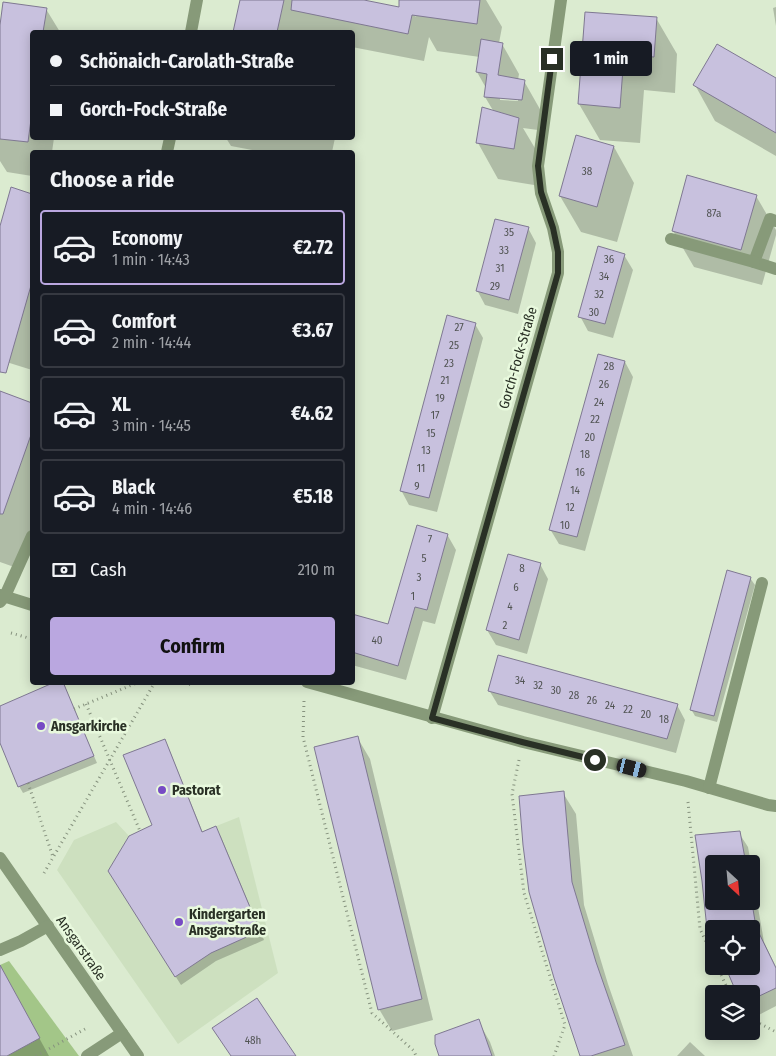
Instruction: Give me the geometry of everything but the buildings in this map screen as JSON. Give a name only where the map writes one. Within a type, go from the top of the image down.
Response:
[{"type":"street","points":[[191,30],[197,0]]},
{"type":"street","name":"Gorch-Fock-Straße","points":[[432,718],[558,273],[558,252],[553,228],[541,192],[538,166],[561,0]]},
{"type":"street","points":[[754,262],[770,219],[776,221]]},
{"type":"street","points":[[671,239],[776,269]]},
{"type":"street","points":[[30,540],[2,598],[30,605]]},
{"type":"street","points":[[709,788],[762,583]]},
{"type":"street","points":[[317,685],[522,742],[776,806]]},
{"type":"street","name":"Ansgarstraße","points":[[0,858],[138,1056]]},
{"type":"street","points":[[0,950],[48,926]]},
{"type":"street","points":[[87,1056],[122,1033]]},
{"type":"path","points":[[11,633],[30,638]]},
{"type":"path","points":[[74,709],[131,685]]},
{"type":"path","points":[[44,874],[152,685]]},
{"type":"path","points":[[304,701],[302,737],[372,1013],[414,1051],[416,1056]]},
{"type":"path","points":[[86,704],[140,831]]},
{"type":"path","points":[[522,742],[512,794],[524,893],[565,1025],[554,1056]]},
{"type":"path","points":[[686,782],[700,929],[705,940]]},
{"type":"path","points":[[28,783],[53,858]]},
{"type":"path","points":[[760,1024],[776,1032]]},
{"type":"path","points":[[36,1056],[84,1029]]},
{"type":"shaded area","name":"Kindergarten Ansgarstraße","points":[[239,817],[278,973],[178,1044],[57,870],[74,840],[116,822],[129,836],[152,825],[161,848]]},
{"type":"green space","points":[[9,961],[79,1056],[0,1056],[0,965]]},
{"type":"place","name":"Ansgarkirche","points":[[41,726]]},
{"type":"place","name":"Pastorat","points":[[162,790]]},
{"type":"place","name":"Kindergarten Ansgarstraße","points":[[179,922]]},
{"type":"route","points":[[552,59],[538,166],[541,192],[553,228],[558,252],[558,273],[432,718],[595,760]]}]
